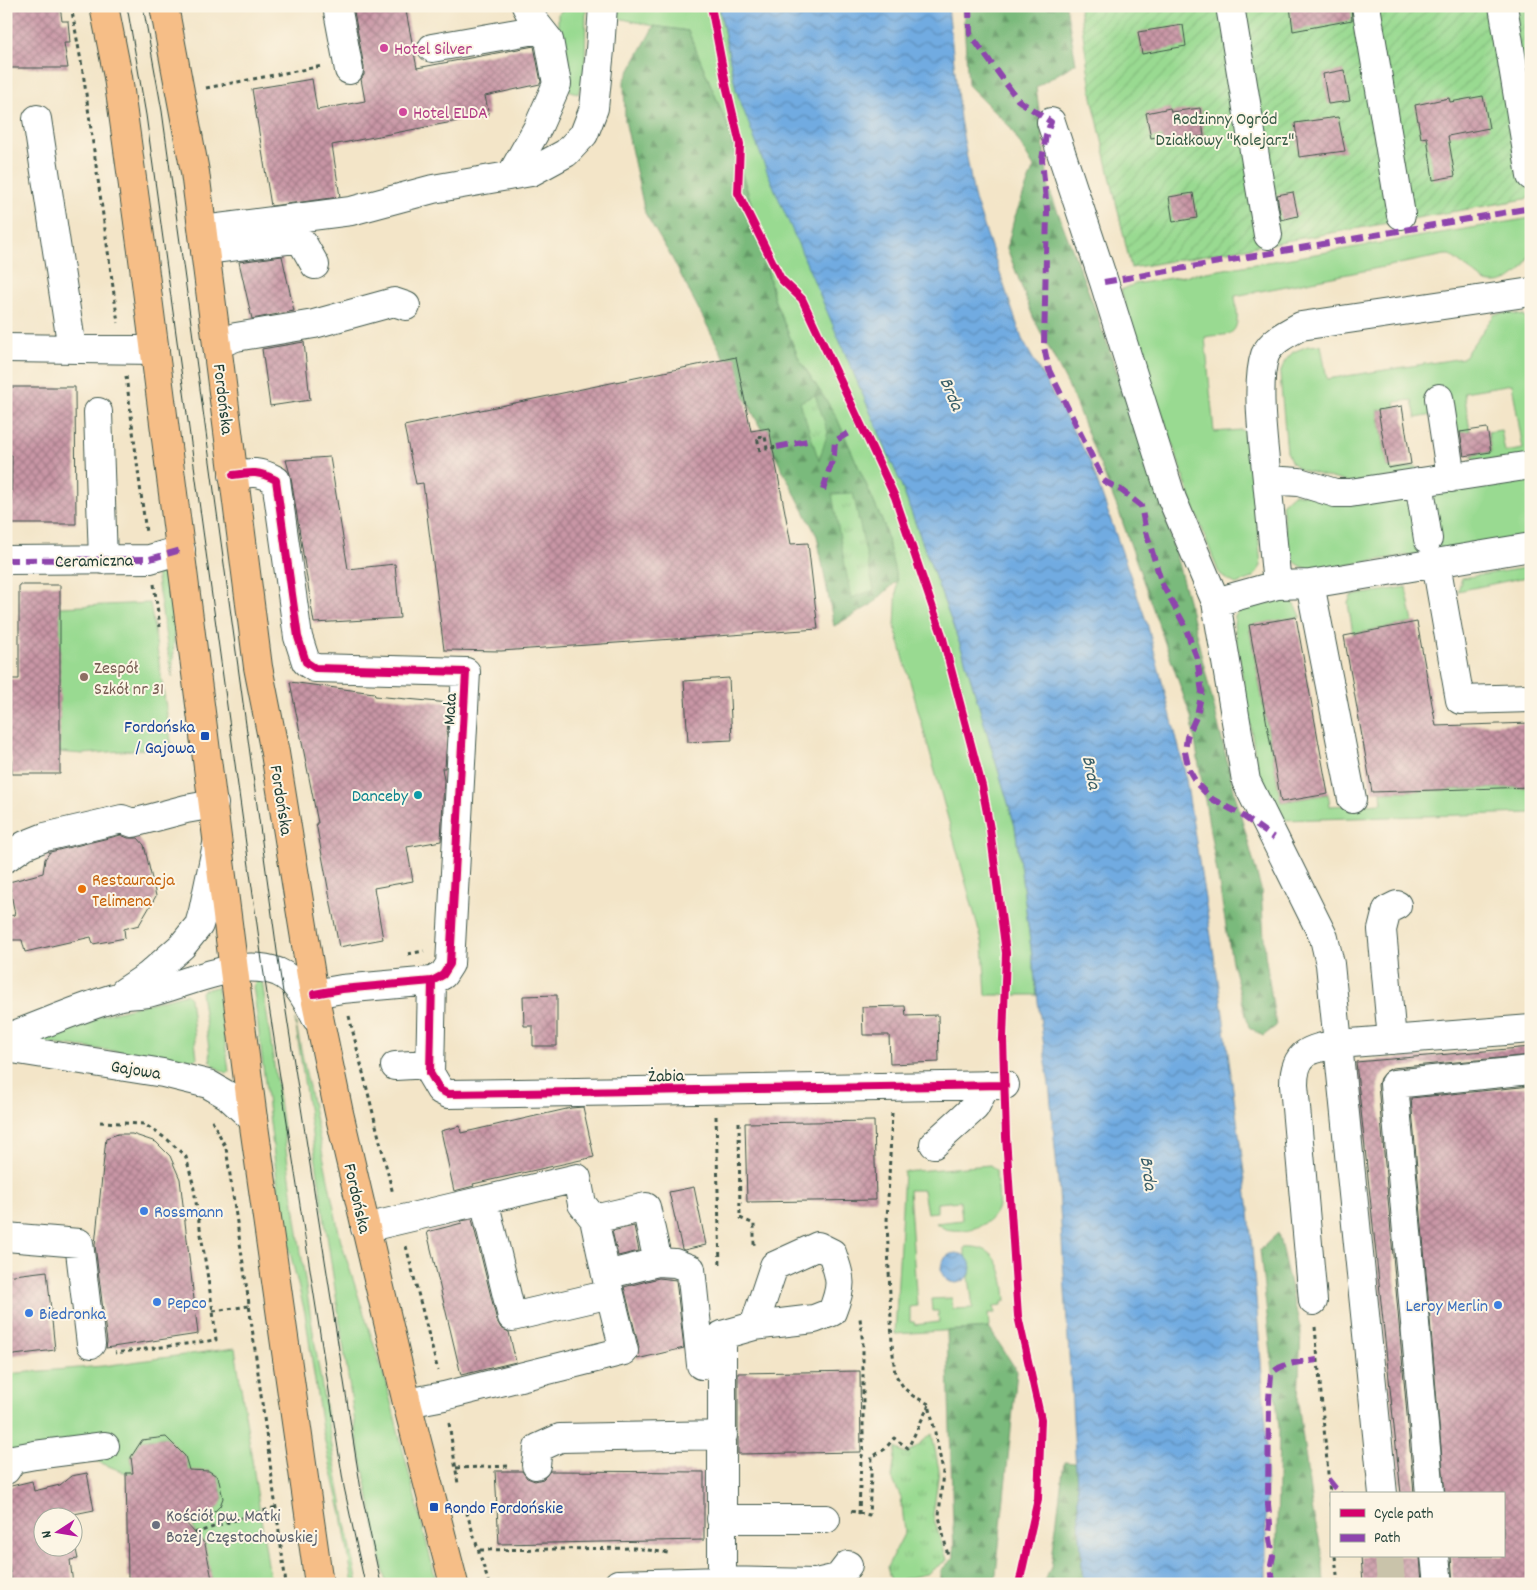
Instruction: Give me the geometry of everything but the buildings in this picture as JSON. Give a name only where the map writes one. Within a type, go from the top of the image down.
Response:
[{"type":"main road","points":[[104,6],[118,77],[181,550],[253,1119],[319,1584]]},
{"type":"main road","name":"Fordońska","points":[[164,6],[195,172],[258,667],[275,753],[314,994],[365,1228],[407,1404],[454,1584]]},
{"type":"street","points":[[337,6],[348,65]]},
{"type":"street","points":[[511,175],[538,127],[557,84],[549,40],[526,6]]},
{"type":"street","points":[[204,240],[351,211],[433,189],[531,172],[566,153],[584,134],[594,108],[602,6]]},
{"type":"street","points":[[1230,6],[1268,235]]},
{"type":"street","points":[[1366,6],[1401,215]]},
{"type":"street","points":[[1503,6],[1531,176]]},
{"type":"street","points":[[432,48],[540,29]]},
{"type":"street","points":[[37,119],[72,349]]},
{"type":"street","points":[[1051,122],[1104,282],[1172,500],[1216,602],[1246,780],[1324,938],[1330,964],[1383,1492]]},
{"type":"street","points":[[204,240],[295,239],[302,242],[315,264]]},
{"type":"street","points":[[1277,585],[1260,384],[1266,354],[1278,339],[1301,326],[1531,292]]},
{"type":"street","points":[[217,344],[236,337],[314,324],[394,302],[406,306]]},
{"type":"street","points":[[6,348],[155,350]]},
{"type":"street","points":[[1439,398],[1451,478]]},
{"type":"street","points":[[98,412],[103,560]]},
{"type":"street","points":[[1267,480],[1299,482],[1350,494],[1531,465]]},
{"type":"street","name":"Mała","points":[[233,475],[254,472],[264,474],[276,480],[298,637],[306,662],[315,668],[466,672],[450,964],[442,975],[432,981]]},
{"type":"street","points":[[1419,482],[1460,700],[1531,698]]},
{"type":"street","points":[[1216,602],[1277,585],[1310,584],[1432,551],[1531,547]]},
{"type":"street","name":"Ceramiczna","points":[[6,560],[150,559],[181,550]]},
{"type":"street","points":[[1310,584],[1352,799]]},
{"type":"street","points":[[6,858],[25,845],[45,837],[122,819],[132,823],[186,809],[215,813],[217,846],[198,925],[187,941],[155,970],[115,997],[6,1038]]},
{"type":"street","points":[[1392,1040],[1382,930],[1388,910],[1397,905]]},
{"type":"street","points":[[115,997],[147,993],[194,978],[234,969],[263,968],[280,973],[301,990],[320,1024]]},
{"type":"street","points":[[314,994],[432,981]]},
{"type":"street","name":"Żabia","points":[[432,981],[430,1073],[440,1090],[448,1094],[995,1085],[975,1107],[934,1144]]},
{"type":"street","points":[[1313,1301],[1294,1072],[1298,1060],[1314,1048],[1338,1044],[1531,1029]]},
{"type":"street","name":"Gajowa","points":[[6,1048],[187,1078],[208,1084],[227,1095],[253,1119]]},
{"type":"street","points":[[395,1066],[430,1064]]},
{"type":"street","points":[[1430,1492],[1394,1084],[1531,1070]]},
{"type":"street","points":[[365,1228],[577,1178],[582,1204],[594,1219],[624,1351],[407,1404]]},
{"type":"street","points":[[484,1200],[512,1317],[608,1284],[658,1262],[675,1262],[691,1269],[701,1365]]},
{"type":"street","points":[[594,1219],[646,1207],[658,1262]]},
{"type":"street","points":[[6,1237],[78,1243],[91,1344]]},
{"type":"street","points":[[722,1581],[722,1335],[754,1326],[814,1319],[832,1312],[840,1293],[841,1278],[832,1252],[818,1246],[774,1266],[754,1326]]},
{"type":"street","points":[[536,1465],[538,1448],[560,1438],[722,1435]]},
{"type":"street","points":[[6,1470],[13,1459],[105,1446]]},
{"type":"street","points":[[721,1519],[837,1515]]},
{"type":"street","points":[[1435,1558],[1438,1584]]},
{"type":"street","points":[[618,1584],[722,1581],[816,1583],[838,1578],[848,1565]]},
{"type":"path","points":[[71,6],[122,350],[150,559]]},
{"type":"path","points":[[200,89],[348,65]]},
{"type":"path","points":[[760,451],[757,437],[765,436],[767,449],[777,447]]},
{"type":"path","points":[[402,954],[431,950],[451,936]]},
{"type":"path","points":[[342,990],[444,1396],[460,1490]]},
{"type":"path","points":[[892,1103],[887,1221],[895,1374],[909,1392],[929,1404],[943,1471],[939,1516],[948,1556]]},
{"type":"path","points":[[209,1112],[226,1148],[286,1584]]},
{"type":"path","points":[[716,1115],[720,1275]]},
{"type":"path","points":[[91,1344],[92,1356],[216,1340],[193,1183],[186,1157],[168,1140],[144,1124],[100,1122]]},
{"type":"path","points":[[739,1122],[740,1218],[754,1224],[754,1252]]},
{"type":"path","points":[[840,1293],[859,1310],[863,1345],[863,1453],[861,1458],[859,1514]]},
{"type":"path","points":[[1313,1301],[1330,1496]]},
{"type":"path","points":[[213,1311],[249,1306]]},
{"type":"path","points":[[837,1515],[870,1515],[872,1457],[885,1448],[894,1438],[908,1448],[929,1404]]},
{"type":"path","points":[[462,1498],[489,1584]]},
{"type":"path","points":[[195,1533],[276,1506]]},
{"type":"path","points":[[479,1550],[635,1548],[674,1554]]},
{"type":"path","points":[[1335,1558],[1338,1584]]},
{"type":"green space","points":[[567,6],[586,6],[585,71],[578,94],[569,90],[558,37],[558,14]]},
{"type":"green space","points":[[614,6],[719,6],[736,90],[901,484],[963,653],[1015,826],[1037,995],[986,995],[983,945],[895,627],[897,581],[836,416],[799,359],[774,299],[758,227],[727,124],[688,31],[614,17]]},
{"type":"green space","points":[[963,6],[1066,6],[1076,63],[1036,87],[1049,189],[1094,306],[1157,486],[1189,604],[1235,794],[1261,889],[1265,954],[1276,1026],[1263,1036],[1249,1027],[1232,962],[1191,717],[1119,512],[1069,387],[1033,317],[1007,248],[1014,219],[1034,167],[1010,127],[968,85]]},
{"type":"green space","name":"Rodzinny Ogród Działkowy \"Kolejarz\"","points":[[1079,6],[1531,6],[1531,198],[1131,268],[1092,97]]},
{"type":"green space","points":[[654,26],[688,31],[727,124],[758,227],[774,299],[799,359],[836,416],[884,525],[897,581],[871,605],[834,626],[817,536],[673,260],[645,213],[625,120],[624,81]]},
{"type":"green space","points":[[1531,218],[1531,245],[1527,261],[1512,278],[1499,283],[1484,281],[1450,255],[1445,255],[1235,296],[1236,327],[1226,335],[1205,337],[1214,432],[1241,430],[1247,432],[1250,439],[1261,566],[1253,578],[1236,584],[1224,578],[1218,571],[1192,502],[1160,407],[1148,386],[1121,290],[1135,284]]},
{"type":"green space","points":[[1509,313],[1524,316],[1531,320],[1531,458],[1477,461],[1471,457],[1472,455],[1491,452],[1488,432],[1501,430],[1505,452],[1523,449],[1512,384],[1464,392],[1470,431],[1457,432],[1433,415],[1416,418],[1412,400],[1395,402],[1396,407],[1378,410],[1388,468],[1391,468],[1392,471],[1416,466],[1417,473],[1353,484],[1299,469],[1292,463],[1287,452],[1280,375],[1285,361],[1293,352],[1308,346],[1321,345],[1327,379],[1463,358],[1495,314]]},
{"type":"green space","points":[[815,395],[828,432],[819,461],[800,402]]},
{"type":"green space","points":[[1531,475],[1531,536],[1315,570],[1293,561],[1288,554],[1282,504],[1293,494],[1433,497],[1435,492]]},
{"type":"green space","points":[[853,493],[874,590],[851,598],[832,494]]},
{"type":"green space","points":[[155,566],[168,569],[175,625],[172,677]]},
{"type":"green space","points":[[1531,567],[1531,576],[1458,591],[1462,578]]},
{"type":"green space","points":[[1406,587],[1413,623],[1353,634],[1348,603],[1351,596]]},
{"type":"green space","points":[[1283,600],[1295,605],[1301,617],[1249,626],[1281,802],[1328,794],[1330,806],[1382,803],[1381,792],[1531,787],[1531,813],[1281,820],[1259,779],[1234,625],[1235,616],[1241,609]]},
{"type":"green space","points":[[150,603],[172,747],[83,754],[59,752],[60,607]]},
{"type":"green space","points":[[262,980],[317,1358],[358,1584],[353,1584],[342,1515],[322,1429],[305,1313],[282,1220],[253,987],[255,982]]},
{"type":"green space","points":[[217,987],[229,1072],[226,1073],[215,1067],[211,1062],[201,992]]},
{"type":"green space","points":[[186,994],[190,998],[197,1058],[195,1060],[15,1040],[16,1037]]},
{"type":"green space","points":[[295,1020],[341,1242],[385,1379],[437,1584],[386,1584],[357,1437]]},
{"type":"green space","points":[[990,1165],[996,1170],[998,1206],[990,1219],[977,1227],[961,1230],[945,1229],[936,1223],[962,1220],[960,1201],[937,1203],[937,1212],[927,1213],[923,1190],[909,1190],[917,1306],[910,1307],[910,1322],[914,1322],[915,1325],[939,1322],[938,1311],[932,1311],[931,1299],[952,1298],[953,1309],[973,1308],[969,1277],[970,1266],[965,1256],[965,1247],[977,1247],[993,1256],[998,1263],[1004,1281],[1006,1301],[1002,1302],[1002,1305],[994,1306],[995,1313],[988,1313],[989,1328],[895,1334],[904,1172]]},
{"type":"green space","points":[[1278,1233],[1301,1331],[1298,1402],[1313,1513],[1322,1551],[1324,1584],[1276,1584],[1279,1428],[1260,1250]]},
{"type":"green space","points":[[989,1328],[1017,1371],[995,1584],[941,1584],[941,1570],[954,1557],[947,1331]]},
{"type":"green space","points":[[235,1348],[271,1584],[213,1584],[192,1521],[223,1498],[218,1477],[209,1471],[189,1472],[166,1437],[142,1440],[136,1449],[137,1454],[131,1456],[133,1473],[126,1473],[96,1461],[6,1474],[6,1374],[103,1366]]},
{"type":"green space","points":[[932,1434],[939,1470],[933,1516],[947,1560],[926,1574],[891,1582],[887,1567],[905,1532],[901,1498],[892,1478],[896,1448],[907,1454]]},
{"type":"green space","points":[[1064,1462],[1076,1463],[1083,1584],[1044,1584],[1051,1567]]},
{"type":"water","name":"Brda","points":[[719,6],[948,6],[960,119],[974,196],[1022,339],[1090,461],[1147,623],[1184,767],[1221,999],[1249,1210],[1266,1424],[1266,1584],[1083,1584],[1059,1192],[1050,1093],[1015,826],[963,653],[901,484],[766,169],[736,90]]},
{"type":"water","points":[[956,1253],[967,1257],[971,1268],[967,1279],[956,1283],[945,1279],[941,1268],[945,1257]]},
{"type":"tunnel","points":[[1389,1558],[1391,1584]]},
{"type":"tram line","points":[[127,6],[146,115],[263,968],[344,1487],[365,1584]]},
{"type":"tram line","points":[[143,6],[162,111],[280,973],[361,1490],[381,1584]]},
{"type":"marked path","points":[[969,6],[970,34],[1018,100],[1051,122],[1046,135],[1042,160],[1047,210],[1044,347],[1049,370],[1104,481],[1121,490],[1141,506],[1146,532],[1162,584],[1184,624],[1197,658],[1202,692],[1197,715],[1187,737],[1185,752],[1189,770],[1197,784],[1212,799],[1240,814],[1274,838]]},
{"type":"marked path","points":[[1104,282],[1531,208]]},
{"type":"marked path","points":[[823,490],[834,454],[835,441],[850,432]]},
{"type":"marked path","points":[[777,447],[807,441]]},
{"type":"marked path","points":[[6,560],[150,559],[181,550]]},
{"type":"marked path","points":[[1273,1584],[1271,1565],[1273,1556],[1269,1533],[1268,1504],[1271,1375],[1280,1367],[1286,1365],[1317,1360]]},
{"type":"marked path","points":[[1328,1479],[1338,1492]]},
{"type":"cycle path","points":[[711,6],[726,85],[740,144],[738,193],[781,279],[802,299],[895,497],[942,635],[982,786],[990,829],[1006,953],[1003,1039],[1006,1137],[1018,1316],[1041,1419],[1038,1499],[1019,1584]]},
{"type":"cycle path","points":[[233,475],[255,473],[276,480],[298,637],[306,662],[315,668],[466,672],[450,964],[443,975],[432,981],[342,989],[314,994]]},
{"type":"cycle path","points":[[432,981],[430,1073],[440,1090],[448,1094],[1005,1085]]},
{"type":"place","name":"Hotel Silver","points":[[384,48]]},
{"type":"place","name":"Hotel ELDA","points":[[403,112]]},
{"type":"place","name":"Zespół Szkół nr 31","points":[[84,677]]},
{"type":"place","name":"Fordońska / Gajowa","points":[[205,736]]},
{"type":"place","name":"Danceby","points":[[418,795]]},
{"type":"place","name":"Restauracja Telimena","points":[[82,889]]},
{"type":"place","name":"Rossmann","points":[[144,1211]]},
{"type":"place","name":"Pepco","points":[[157,1302]]},
{"type":"place","name":"Leroy Merlin","points":[[1498,1305]]},
{"type":"place","name":"Biedronka","points":[[29,1313]]},
{"type":"place","name":"Rondo Fordońskie","points":[[434,1507]]},
{"type":"place","name":"Kościół pw. Matki Bożej Częstochowskiej","points":[[156,1525]]}]
